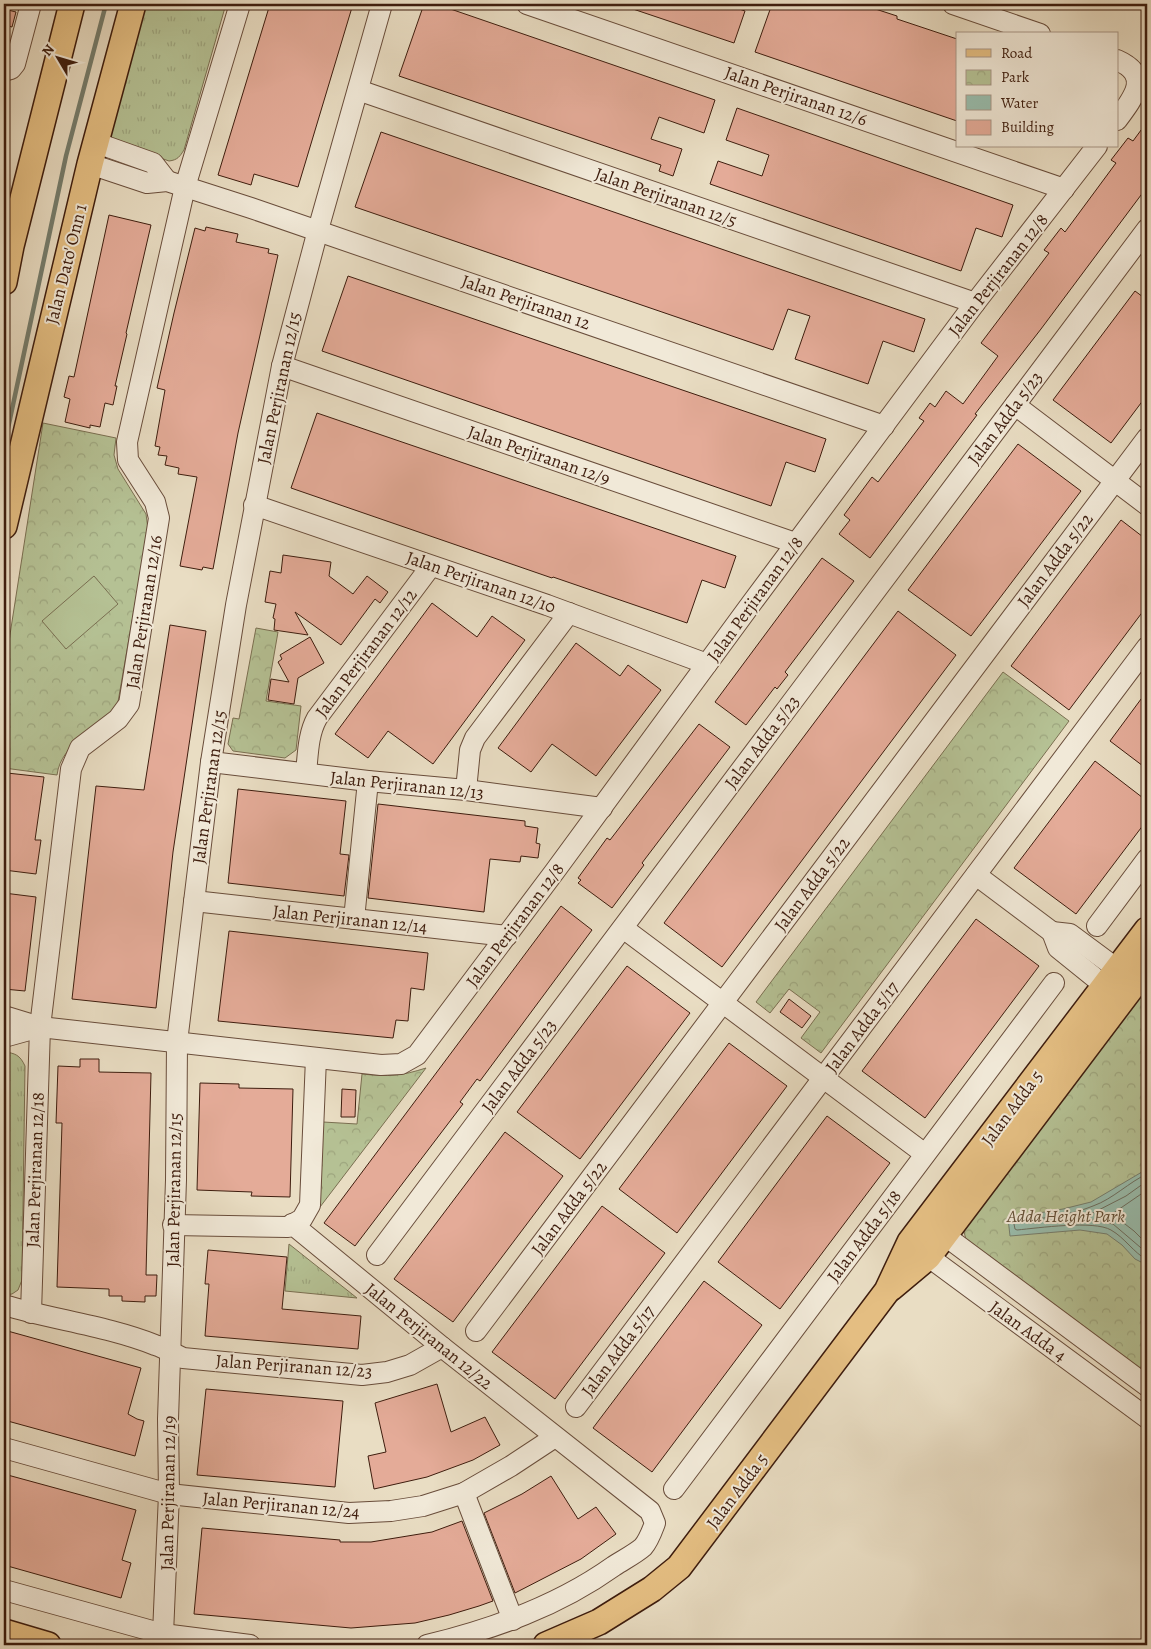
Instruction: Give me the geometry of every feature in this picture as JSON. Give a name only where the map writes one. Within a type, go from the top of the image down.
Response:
[{"type":"main road","points":[[4,282],[11,246],[72,4]]},
{"type":"main road","name":"Jalan Dato' Onn 1","points":[[4,525],[93,153],[133,4]]},
{"type":"main road","name":"Jalan Adda 5","points":[[546,1645],[599,1622],[652,1589],[679,1566],[1125,981],[1147,930]]},
{"type":"main road","points":[[4,1632],[39,1644]]},
{"type":"street","points":[[4,71],[11,69],[15,64],[31,4]]},
{"type":"street","name":"Jalan Perjiranan 12/16","points":[[40,1027],[71,768],[80,748],[118,719],[129,704],[159,518],[155,502],[128,460],[127,442],[176,184],[240,4]]},
{"type":"street","name":"Jalan Perjiranan 12/15","points":[[171,1353],[176,1180],[176,1042],[211,762],[236,605],[282,366],[318,230],[382,4]]},
{"type":"street","name":"Jalan Perjiranan 12/6","points":[[528,4],[1064,189]]},
{"type":"street","points":[[953,4],[1034,32]]},
{"type":"street","points":[[1118,119],[1141,89],[1139,74],[1123,62]]},
{"type":"street","name":"Jalan Perjiranan 12/5","points":[[358,90],[975,303]]},
{"type":"street","name":"Jalan Perjiranan 12/8","points":[[316,1058],[381,1065],[401,1064],[417,1055],[975,303],[1095,148]]},
{"type":"street","points":[[93,153],[153,163],[176,184]]},
{"type":"street","name":"Jalan Perjiranan 12","points":[[176,184],[318,230],[884,426]]},
{"type":"street","name":"Jalan Adda 5/23","points":[[376,1255],[1147,229]]},
{"type":"street","name":"Jalan Perjiranan 12/9","points":[[282,366],[796,543]]},
{"type":"street","points":[[1015,405],[1147,504]]},
{"type":"street","name":"Jalan Adda 5/22","points":[[476,1331],[1147,438]]},
{"type":"street","name":"Jalan Perjiranan 12/10","points":[[254,505],[569,613],[707,664]]},
{"type":"street","name":"Jalan Perjiranan 12/12","points":[[306,773],[312,726],[431,566]]},
{"type":"street","points":[[466,790],[470,750],[475,738],[569,613]]},
{"type":"street","name":"Jalan Adda 5/17","points":[[576,1407],[1147,647]]},
{"type":"street","name":"Jalan Perjiranan 12/13","points":[[211,762],[368,781],[466,790],[602,808]]},
{"type":"street","points":[[354,919],[368,781]]},
{"type":"street","points":[[1097,926],[1147,859]]},
{"type":"street","points":[[976,876],[1052,932],[1058,948],[1125,981]]},
{"type":"street","name":"Jalan Perjiranan 12/14","points":[[194,901],[507,936]]},
{"type":"street","points":[[623,928],[925,1154]]},
{"type":"street","name":"Jalan Adda 5/18","points":[[674,1488],[1054,983]]},
{"type":"street","points":[[4,1016],[40,1027],[316,1058],[310,1205],[302,1219],[288,1227],[174,1225]]},
{"type":"street","points":[[4,1037],[40,1027]]},
{"type":"street","name":"Jalan Perjiranan 12/18","points":[[31,1313],[40,1027]]},
{"type":"street","name":"Jalan Perjiranan 12/22","points":[[292,1224],[442,1347],[650,1511],[655,1523],[643,1547],[608,1571],[557,1601],[513,1620]]},
{"type":"street","name":"Jalan Adda 4","points":[[935,1228],[1147,1386]]},
{"type":"street","name":"Jalan Adda 4","points":[[919,1249],[1147,1418]]},
{"type":"street","name":"Jalan Perjiranan 12/23","points":[[4,1305],[99,1328],[156,1345],[183,1358],[362,1374],[387,1372],[410,1365],[442,1347]]},
{"type":"street","name":"Jalan Perjiranan 12/19","points":[[163,1634],[169,1494],[168,1419],[171,1353]]},
{"type":"street","name":"Jalan Perjiranan 12/24","points":[[4,1448],[169,1494],[349,1514],[391,1511],[423,1506],[464,1493],[556,1437]]},
{"type":"street","points":[[427,1645],[458,1638],[513,1620],[464,1493]]},
{"type":"street","points":[[4,1590],[163,1634],[250,1645]]},
{"type":"green space","points":[[144,4],[226,4],[184,150],[175,160],[169,161],[110,140]]},
{"type":"green space","points":[[43,423],[116,438],[114,455],[118,469],[146,514],[148,529],[118,702],[111,712],[66,753],[60,763],[57,775],[4,768],[4,673]]},
{"type":"green space","points":[[94,576],[118,604],[66,649],[42,621]]},
{"type":"green space","points":[[256,628],[278,632],[266,701],[301,706],[296,750],[285,758],[233,751],[228,744],[233,718],[239,719]]},
{"type":"green space","points":[[1003,672],[1069,721],[821,1053],[801,1038],[820,1012],[789,989],[770,1013],[756,1002]]},
{"type":"green space","name":"Adda Height Park","points":[[1147,979],[1147,1375],[967,1243],[961,1221]]},
{"type":"green space","points":[[4,1052],[17,1055],[25,1066],[22,1280],[18,1290],[12,1294],[4,1295]]},
{"type":"green space","points":[[426,1068],[320,1207],[323,1122],[357,1124],[362,1074],[395,1075]]},
{"type":"green space","points":[[289,1244],[357,1298],[285,1291]]},
{"type":"water","points":[[1147,1169],[1147,1265],[1135,1259],[1122,1245],[1107,1234],[1080,1230],[1010,1236],[1008,1218],[1063,1209],[1091,1202]]},
{"type":"building","points":[[270,4],[353,4],[298,187],[254,174],[251,185],[218,175]]},
{"type":"building","points":[[424,4],[436,4],[715,100],[704,133],[659,117],[651,139],[682,149],[673,176],[659,171],[661,165],[399,76]]},
{"type":"building","points":[[625,4],[725,4],[745,11],[734,43],[624,6]]},
{"type":"building","points":[[772,4],[860,4],[897,16],[897,19],[956,39],[956,121],[755,52]]},
{"type":"building","points":[[4,9],[16,12],[12,27],[4,25]]},
{"type":"building","points":[[737,108],[1013,205],[1002,237],[976,228],[961,271],[710,184],[718,161],[762,176],[769,155],[726,140]]},
{"type":"building","points":[[1147,122],[1147,187],[975,414],[977,415],[870,558],[839,534],[850,520],[844,515],[872,477],[878,482],[924,421],[919,418],[930,403],[935,407],[946,391],[963,404],[998,356],[981,343],[1049,253],[1044,250],[1061,228],[1065,232],[1116,163],[1111,160],[1128,138],[1133,141]]},
{"type":"building","points":[[381,132],[925,319],[914,352],[883,341],[868,384],[795,359],[810,316],[788,309],[773,350],[355,207]]},
{"type":"building","points":[[109,215],[151,225],[126,333],[113,405],[105,403],[100,427],[90,425],[90,428],[65,422],[70,399],[64,397],[69,376],[74,377]]},
{"type":"building","points":[[206,227],[238,234],[236,242],[269,249],[268,253],[278,255],[238,433],[213,569],[203,567],[202,570],[180,566],[197,477],[178,474],[179,468],[165,465],[167,456],[158,455],[160,447],[155,446],[165,390],[157,388],[174,313],[195,228],[205,231]]},
{"type":"building","points":[[348,276],[826,439],[815,472],[786,462],[771,506],[322,351]]},
{"type":"building","points":[[1135,291],[1147,300],[1147,395],[1111,443],[1053,400]]},
{"type":"building","points":[[317,413],[736,556],[725,588],[702,580],[687,623],[291,488]]},
{"type":"building","points":[[1018,444],[1081,491],[971,636],[908,590]]},
{"type":"building","points":[[1121,520],[1147,540],[1147,606],[1069,710],[1011,666]]},
{"type":"building","points":[[283,555],[331,562],[329,576],[353,594],[367,576],[388,592],[380,603],[375,599],[341,645],[295,612],[308,635],[274,630],[275,619],[273,618],[276,604],[265,602],[270,571],[281,573]]},
{"type":"building","points":[[822,558],[854,581],[785,672],[788,675],[777,689],[775,687],[746,725],[715,702]]},
{"type":"building","points":[[432,603],[477,637],[492,616],[525,640],[433,764],[388,731],[368,758],[335,734]]},
{"type":"building","points":[[898,611],[956,655],[722,967],[664,923]]},
{"type":"building","points":[[170,625],[206,631],[173,852],[156,1008],[72,999],[96,786],[144,790]]},
{"type":"building","points":[[310,637],[324,663],[298,678],[294,704],[268,700],[271,679],[289,682],[278,662],[282,659],[280,655]]},
{"type":"building","points":[[576,643],[620,676],[628,665],[661,690],[596,776],[552,744],[531,772],[498,748]]},
{"type":"building","points":[[1147,691],[1147,769],[1110,741]]},
{"type":"building","points":[[699,724],[730,747],[642,863],[644,865],[612,908],[578,883],[581,880],[578,878],[607,838],[610,840]]},
{"type":"building","points":[[1095,761],[1147,801],[1147,820],[1076,914],[1014,868]]},
{"type":"building","points":[[7,773],[44,777],[35,840],[41,840],[36,874],[4,870],[4,800]]},
{"type":"building","points":[[238,789],[346,801],[340,854],[349,855],[344,896],[228,883]]},
{"type":"building","points":[[378,804],[525,821],[525,826],[538,828],[536,843],[540,844],[538,858],[521,856],[520,862],[490,859],[484,912],[368,898]]},
{"type":"building","points":[[4,893],[36,897],[25,991],[4,989]]},
{"type":"building","points":[[561,906],[592,930],[480,1081],[477,1079],[460,1102],[463,1104],[355,1246],[324,1223]]},
{"type":"building","points":[[976,919],[1039,966],[925,1118],[862,1071]]},
{"type":"building","points":[[229,931],[428,953],[424,990],[411,988],[408,1021],[396,1020],[393,1038],[218,1021]]},
{"type":"building","points":[[627,966],[690,1013],[580,1159],[517,1112]]},
{"type":"building","points":[[789,999],[811,1016],[802,1028],[780,1012]]},
{"type":"building","points":[[729,1043],[787,1086],[677,1233],[619,1189]]},
{"type":"building","points":[[80,1059],[99,1059],[99,1072],[151,1073],[146,1275],[157,1275],[156,1296],[145,1296],[145,1302],[122,1301],[122,1296],[109,1296],[109,1289],[57,1287],[62,1123],[56,1123],[58,1066],[80,1067]]},
{"type":"building","points":[[200,1083],[239,1084],[239,1088],[293,1089],[290,1197],[251,1196],[252,1192],[197,1190]]},
{"type":"building","points":[[342,1089],[356,1090],[355,1117],[341,1117]]},
{"type":"building","points":[[827,1116],[890,1163],[780,1309],[718,1262]]},
{"type":"building","points":[[505,1132],[563,1176],[453,1322],[394,1279]]},
{"type":"building","points":[[602,1206],[665,1253],[555,1399],[492,1352]]},
{"type":"building","points":[[208,1250],[287,1257],[282,1309],[361,1316],[358,1349],[205,1336],[209,1284],[205,1284]]},
{"type":"building","points":[[704,1281],[762,1325],[652,1472],[593,1428]]},
{"type":"building","points":[[4,1330],[141,1368],[128,1414],[144,1421],[135,1456],[4,1420]]},
{"type":"building","points":[[437,1384],[451,1432],[485,1417],[500,1445],[473,1460],[427,1477],[374,1489],[368,1456],[386,1452],[375,1403]]},
{"type":"building","points":[[206,1389],[343,1401],[335,1487],[197,1475]]},
{"type":"building","points":[[4,1474],[136,1510],[122,1560],[131,1563],[121,1598],[4,1565]]},
{"type":"building","points":[[551,1476],[578,1519],[596,1507],[616,1534],[581,1559],[515,1593],[484,1513],[522,1494]]},
{"type":"building","points":[[462,1521],[493,1601],[479,1606],[415,1623],[351,1628],[194,1614],[202,1528],[340,1540],[340,1542],[371,1542],[432,1532]]},
{"type":"waterway","points":[[4,447],[66,156],[106,4]]}]
